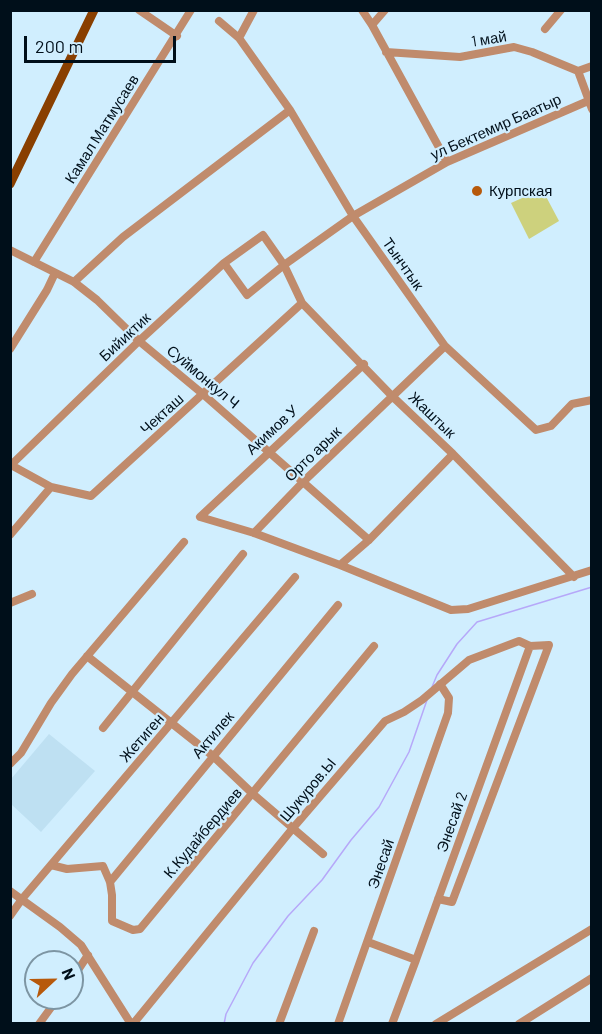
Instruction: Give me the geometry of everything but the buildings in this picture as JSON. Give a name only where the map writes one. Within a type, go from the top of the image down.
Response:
[{"type":"main road","points":[[10,184],[94,10]]},
{"type":"street","points":[[139,10],[177,36]]},
{"type":"street","name":"Камал Матмусаев","points":[[34,262],[177,36],[191,10]]},
{"type":"street","points":[[239,38],[254,10]]},
{"type":"street","points":[[362,10],[447,162]]},
{"type":"street","points":[[372,25],[386,10]]},
{"type":"street","points":[[545,29],[561,10]]},
{"type":"street","name":"Тынчтык","points":[[219,21],[239,38],[290,110],[353,216],[445,346],[536,430],[551,426],[572,404],[591,400]]},
{"type":"street","name":"1 май","points":[[386,52],[460,57],[514,47],[578,71]]},
{"type":"street","points":[[590,105],[578,71],[591,66]]},
{"type":"street","name":"ул Бектемир Баатыр","points":[[225,263],[247,295],[284,265],[353,216],[447,162],[590,105]]},
{"type":"street","points":[[74,282],[123,237],[290,110]]},
{"type":"street","name":"Жаштык","points":[[263,235],[284,265],[302,303],[574,577]]},
{"type":"street","name":"Бийиктик","points":[[11,465],[139,341],[225,263],[263,235]]},
{"type":"street","name":"Суймонкул Ч","points":[[10,250],[74,282],[97,300],[139,341],[204,394],[369,540]]},
{"type":"street","points":[[10,349],[55,273]]},
{"type":"street","name":"Чекташ","points":[[51,486],[91,496],[302,303]]},
{"type":"street","name":"Орто арык","points":[[254,533],[304,481],[445,346]]},
{"type":"street","name":"Акимов У","points":[[254,533],[200,517],[364,364]]},
{"type":"street","points":[[340,565],[369,540],[453,454]]},
{"type":"street","points":[[10,535],[51,486],[11,465]]},
{"type":"street","points":[[254,533],[451,610],[468,609],[591,570]]},
{"type":"street","points":[[11,762],[32,737],[51,703],[87,656],[184,542]]},
{"type":"street","points":[[103,728],[243,554]]},
{"type":"street","name":"Жетиген","points":[[10,916],[22,899],[296,578]]},
{"type":"street","points":[[10,603],[32,594]]},
{"type":"street","name":"Актилек","points":[[110,882],[338,605]]},
{"type":"street","name":"Шукуров.Ы","points":[[132,1023],[293,828],[385,721],[404,712],[470,660],[519,641],[530,646],[549,645],[452,902],[438,899]]},
{"type":"street","name":"К.Кудайбердиев","points":[[110,882],[112,921],[133,930],[140,929],[374,646]]},
{"type":"street","name":"Энесай 2","points":[[392,1023],[530,646]]},
{"type":"street","points":[[87,656],[213,756],[253,795],[323,854]]},
{"type":"street","name":"Энесай","points":[[338,1023],[447,713],[449,698],[440,684]]},
{"type":"street","points":[[51,865],[67,869],[103,866],[110,882]]},
{"type":"street","points":[[10,891],[81,945],[132,1023]]},
{"type":"street","points":[[436,1023],[591,929]]},
{"type":"street","points":[[279,1023],[314,931]]},
{"type":"street","points":[[368,942],[416,960]]},
{"type":"street","points":[[84,961],[88,955]]},
{"type":"street","points":[[519,1023],[591,978]]},
{"type":"street","points":[[39,1023],[49,1010]]},
{"type":"shaded area","points":[[49,734],[95,771],[41,832],[11,804],[11,779]]},
{"type":"green space","points":[[542,189],[559,221],[529,239],[511,203]]},
{"type":"waterway","points":[[432,687],[457,644],[477,622],[592,587]]},
{"type":"waterway","points":[[224,1024],[226,1014],[253,963],[288,916],[322,880],[379,807],[409,752],[427,700]]},
{"type":"place","name":"Курпская","points":[[477,191]]}]
